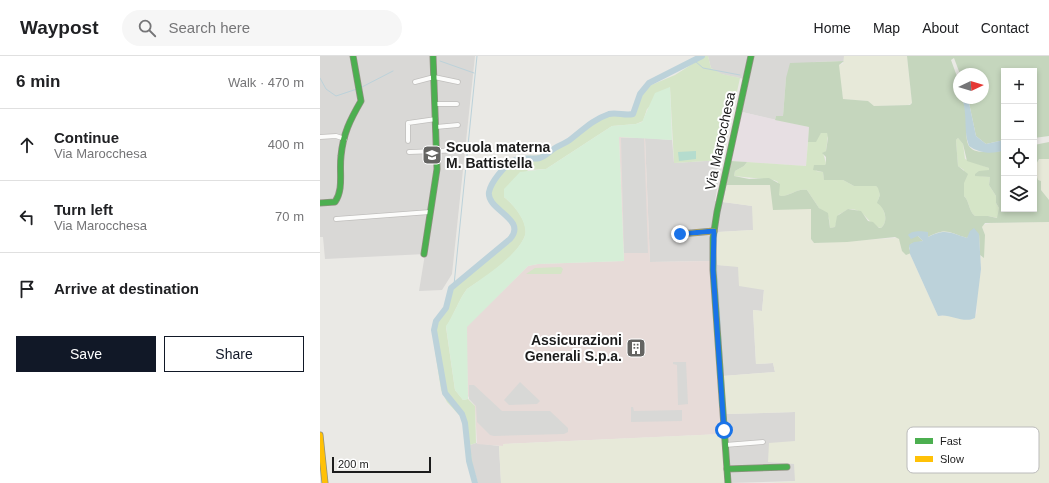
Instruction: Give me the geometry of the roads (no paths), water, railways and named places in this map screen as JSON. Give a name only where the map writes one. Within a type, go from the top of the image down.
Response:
[{"type":"street","points":[[320,203],[335,202],[340,195],[341,156],[348,123],[361,101],[354,56]]},
{"type":"street","points":[[424,254],[437,169],[433,56]]},
{"type":"street","name":"Via Marocchesa","points":[[728,483],[713,270],[714,231],[718,220],[751,56]]},
{"type":"street","points":[[414,82],[434,77],[458,82]]},
{"type":"street","points":[[435,104],[457,104]]},
{"type":"street","points":[[408,141],[408,123],[436,119]]},
{"type":"street","points":[[436,127],[458,125]]},
{"type":"street","points":[[320,137],[341,136],[345,139]]},
{"type":"street","points":[[409,152],[464,150]]},
{"type":"street","points":[[336,219],[430,212]]},
{"type":"street","points":[[680,234],[714,231]]},
{"type":"street","points":[[320,435],[325,483]]},
{"type":"street","points":[[725,445],[763,442]]},
{"type":"street","points":[[727,469],[787,467]]},
{"type":"water","points":[[964,104],[969,104],[976,136],[986,144],[1001,141],[1001,151],[986,152],[969,146],[966,134]]},
{"type":"water","points":[[974,228],[979,234],[981,269],[975,318],[966,320],[943,315],[938,316],[910,254],[909,245],[914,242],[923,241],[918,236],[911,239],[908,235],[910,233],[923,231],[928,232],[928,237],[934,234],[948,232],[967,238],[970,231]]},
{"type":"waterway","points":[[454,285],[477,56]]},
{"type":"waterway","points":[[475,483],[469,461],[465,423],[462,414],[445,393],[434,330],[436,321],[446,308],[451,288],[510,239],[514,232],[514,226],[510,220],[490,198],[489,192],[492,184],[509,163],[519,159],[540,158],[603,116],[609,114],[633,114],[640,94],[649,83],[702,56]]},
{"type":"waterway","points":[[440,61],[474,73]]},
{"type":"waterway","points":[[695,61],[703,68],[740,75]]},
{"type":"waterway","points":[[362,87],[393,71]]},
{"type":"waterway","points":[[320,78],[326,89],[336,96],[357,89]]},
{"type":"waterway","points":[[719,217],[726,185]]},
{"type":"waterway","points":[[717,230],[716,254],[726,421]]},
{"type":"place","name":"Scuola materna M. Battistella","points":[[432,155]]},
{"type":"place","name":"Assicurazioni Generali S.p.a.","points":[[636,348]]}]
